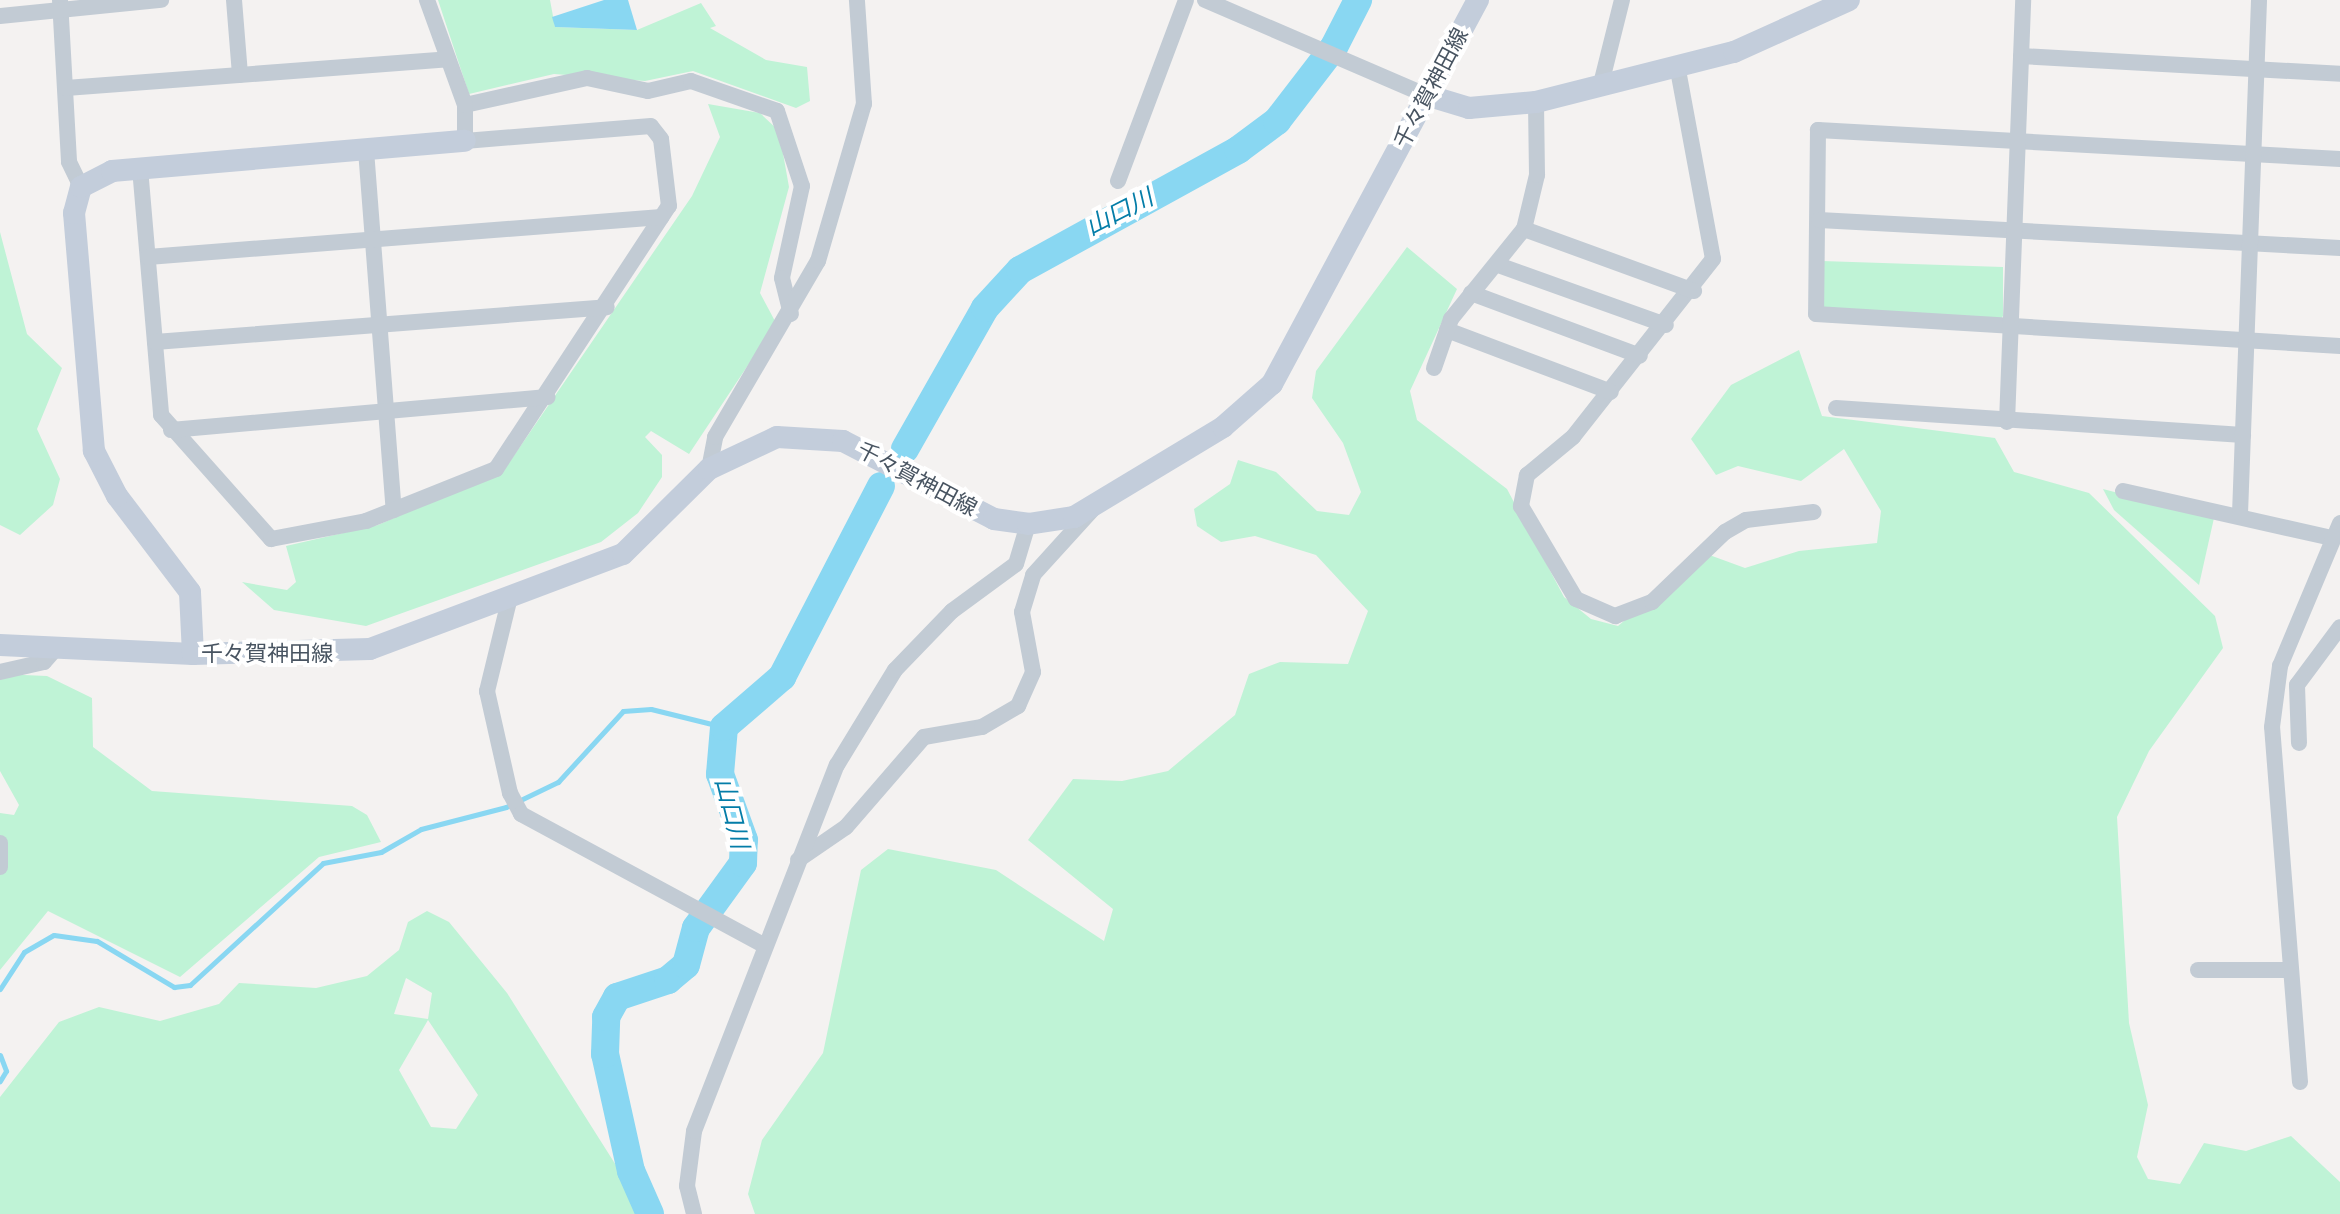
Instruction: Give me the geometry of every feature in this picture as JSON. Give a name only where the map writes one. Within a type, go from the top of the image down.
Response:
[{"type":"main road","name":"千々賀神田線","points":[[0,645],[193,654],[331,656],[509,601],[623,554],[709,469],[777,437],[843,441],[960,505],[1028,524],[1093,509],[1223,427],[1272,384],[1478,0]]},
{"type":"main road","points":[[1426,95],[1469,108],[1536,102],[1600,88],[1678,70],[1849,0]]},
{"type":"main road","points":[[193,654],[190,592],[117,496],[94,451],[74,213],[81,187],[112,171],[465,141]]},
{"type":"street","points":[[0,16],[60,4],[161,0]]},
{"type":"street","points":[[234,0],[240,75]]},
{"type":"street","points":[[140,168],[161,415],[171,430],[271,539],[394,510],[496,469],[548,397],[669,206],[661,139],[651,126],[465,141],[465,105],[427,0]]},
{"type":"street","points":[[709,469],[715,437],[791,314],[818,261],[864,104],[857,0]]},
{"type":"street","points":[[1118,181],[1186,0]]},
{"type":"street","points":[[1205,0],[1426,95]]},
{"type":"street","points":[[1600,88],[1622,0]]},
{"type":"street","points":[[2007,422],[2023,0]]},
{"type":"street","points":[[2240,514],[2259,0]]},
{"type":"street","points":[[60,4],[69,162],[81,187]]},
{"type":"street","points":[[2021,56],[2340,74]]},
{"type":"street","points":[[66,88],[448,59]]},
{"type":"street","points":[[1678,70],[1713,232],[1713,259],[1694,291],[1611,392],[1521,490],[1521,506],[1561,579],[1593,612],[1639,610],[1703,549],[1746,520],[1814,512]]},
{"type":"street","points":[[465,105],[587,78],[648,91],[691,81],[777,111],[802,186],[782,278],[791,314]]},
{"type":"street","points":[[1434,368],[1447,330],[1471,293],[1501,266],[1524,229],[1537,175],[1536,102]]},
{"type":"street","points":[[2340,159],[1818,130],[1816,314],[2340,346]]},
{"type":"street","points":[[366,150],[394,510]]},
{"type":"street","points":[[148,257],[661,217]]},
{"type":"street","points":[[1819,220],[2340,248]]},
{"type":"street","points":[[1524,229],[1694,291]]},
{"type":"street","points":[[1501,266],[1666,325]]},
{"type":"street","points":[[1471,293],[1640,356]]},
{"type":"street","points":[[155,342],[607,307]]},
{"type":"street","points":[[1447,330],[1611,392]]},
{"type":"street","points":[[171,430],[548,397]]},
{"type":"street","points":[[1836,408],[2007,422],[2243,435]]},
{"type":"street","points":[[2123,491],[2336,530],[2280,666],[2272,727],[2282,785],[2286,970],[2300,1082]]},
{"type":"street","points":[[798,860],[846,827],[924,737],[982,727],[1018,706],[1033,672],[1022,612],[1029,585],[1045,555],[1093,509]]},
{"type":"street","points":[[694,1214],[687,1186],[694,1131],[763,945],[837,765],[895,670],[952,611],[1016,564],[1028,524]]},
{"type":"street","points":[[509,601],[487,691],[510,793],[521,814],[763,945]]},
{"type":"street","points":[[2299,743],[2297,685],[2340,627]]},
{"type":"street","points":[[0,672],[44,662],[57,647]]},
{"type":"street","points":[[0,843],[0,867]]},
{"type":"street","points":[[2198,970],[2286,970]]},
{"type":"green space","points":[[438,0],[550,0],[555,27],[637,30],[701,3],[716,26],[710,28],[766,60],[807,67],[810,101],[796,108],[693,71],[645,81],[554,74],[469,94]]},
{"type":"green space","points":[[708,104],[760,113],[779,131],[789,187],[760,293],[776,323],[689,454],[651,431],[645,437],[662,455],[662,477],[638,513],[601,542],[366,626],[274,610],[242,582],[287,590],[296,582],[286,546],[378,525],[504,470],[692,196],[720,137]]},
{"type":"green space","points":[[0,232],[27,334],[62,368],[37,429],[60,479],[53,505],[20,535],[0,525]]},
{"type":"green space","points":[[1407,247],[1457,289],[1410,391],[1417,420],[1507,489],[1564,597],[1591,619],[1618,626],[1704,553],[1745,568],[1799,551],[1877,543],[1881,511],[1844,449],[1801,481],[1738,466],[1716,475],[1691,439],[1731,385],[1799,350],[1822,416],[1995,438],[2014,472],[2089,493],[2215,616],[2223,648],[2149,751],[2117,817],[2129,1023],[2148,1105],[2137,1157],[2148,1179],[2180,1184],[2204,1143],[2246,1151],[2291,1136],[2340,1182],[2340,1214],[755,1214],[748,1194],[762,1140],[823,1053],[861,870],[888,849],[996,870],[1104,941],[1113,909],[1028,840],[1073,779],[1122,781],[1168,771],[1235,715],[1249,674],[1280,662],[1348,664],[1368,611],[1316,555],[1255,536],[1221,542],[1197,526],[1194,509],[1230,484],[1238,460],[1276,472],[1317,511],[1349,515],[1361,492],[1343,443],[1312,398],[1316,371]]},
{"type":"green space","points":[[1822,261],[2003,267],[2003,316],[1999,322],[1824,310]]},
{"type":"green space","points":[[2103,489],[2214,518],[2199,585],[2114,510]]},
{"type":"green space","points":[[0,674],[47,676],[92,698],[93,747],[152,791],[352,806],[367,815],[381,842],[319,857],[180,977],[48,911],[0,970],[0,813],[14,815],[19,805],[0,771]]},
{"type":"green space","points":[[427,911],[449,922],[507,993],[619,1170],[636,1214],[0,1214],[0,1097],[59,1022],[99,1007],[160,1021],[219,1004],[239,983],[316,988],[367,976],[399,950],[408,922]],"holes":[[[406,978],[432,993],[428,1019],[394,1014]],[[428,1020],[478,1095],[456,1129],[431,1127],[399,1070]]]},
{"type":"water","points":[[604,0],[628,0],[637,30],[555,27],[552,17]]},
{"type":"waterway","name":"山口川","points":[[905,449],[985,308],[1020,270],[1238,150],[1277,121],[1334,47],[1358,0]]},
{"type":"waterway","name":"山口川","points":[[650,1214],[631,1171],[605,1054],[606,1017],[617,997],[668,980],[686,965],[696,928],[743,863],[744,840],[720,774],[724,727],[782,677],[881,486]]},
{"type":"waterway","points":[[0,989],[24,952],[54,935],[97,941],[174,987],[190,985],[323,863],[381,852],[421,829],[506,807],[558,782],[623,711],[651,709],[724,727]]},
{"type":"waterway","points":[[0,1055],[6,1071],[0,1081]]}]
